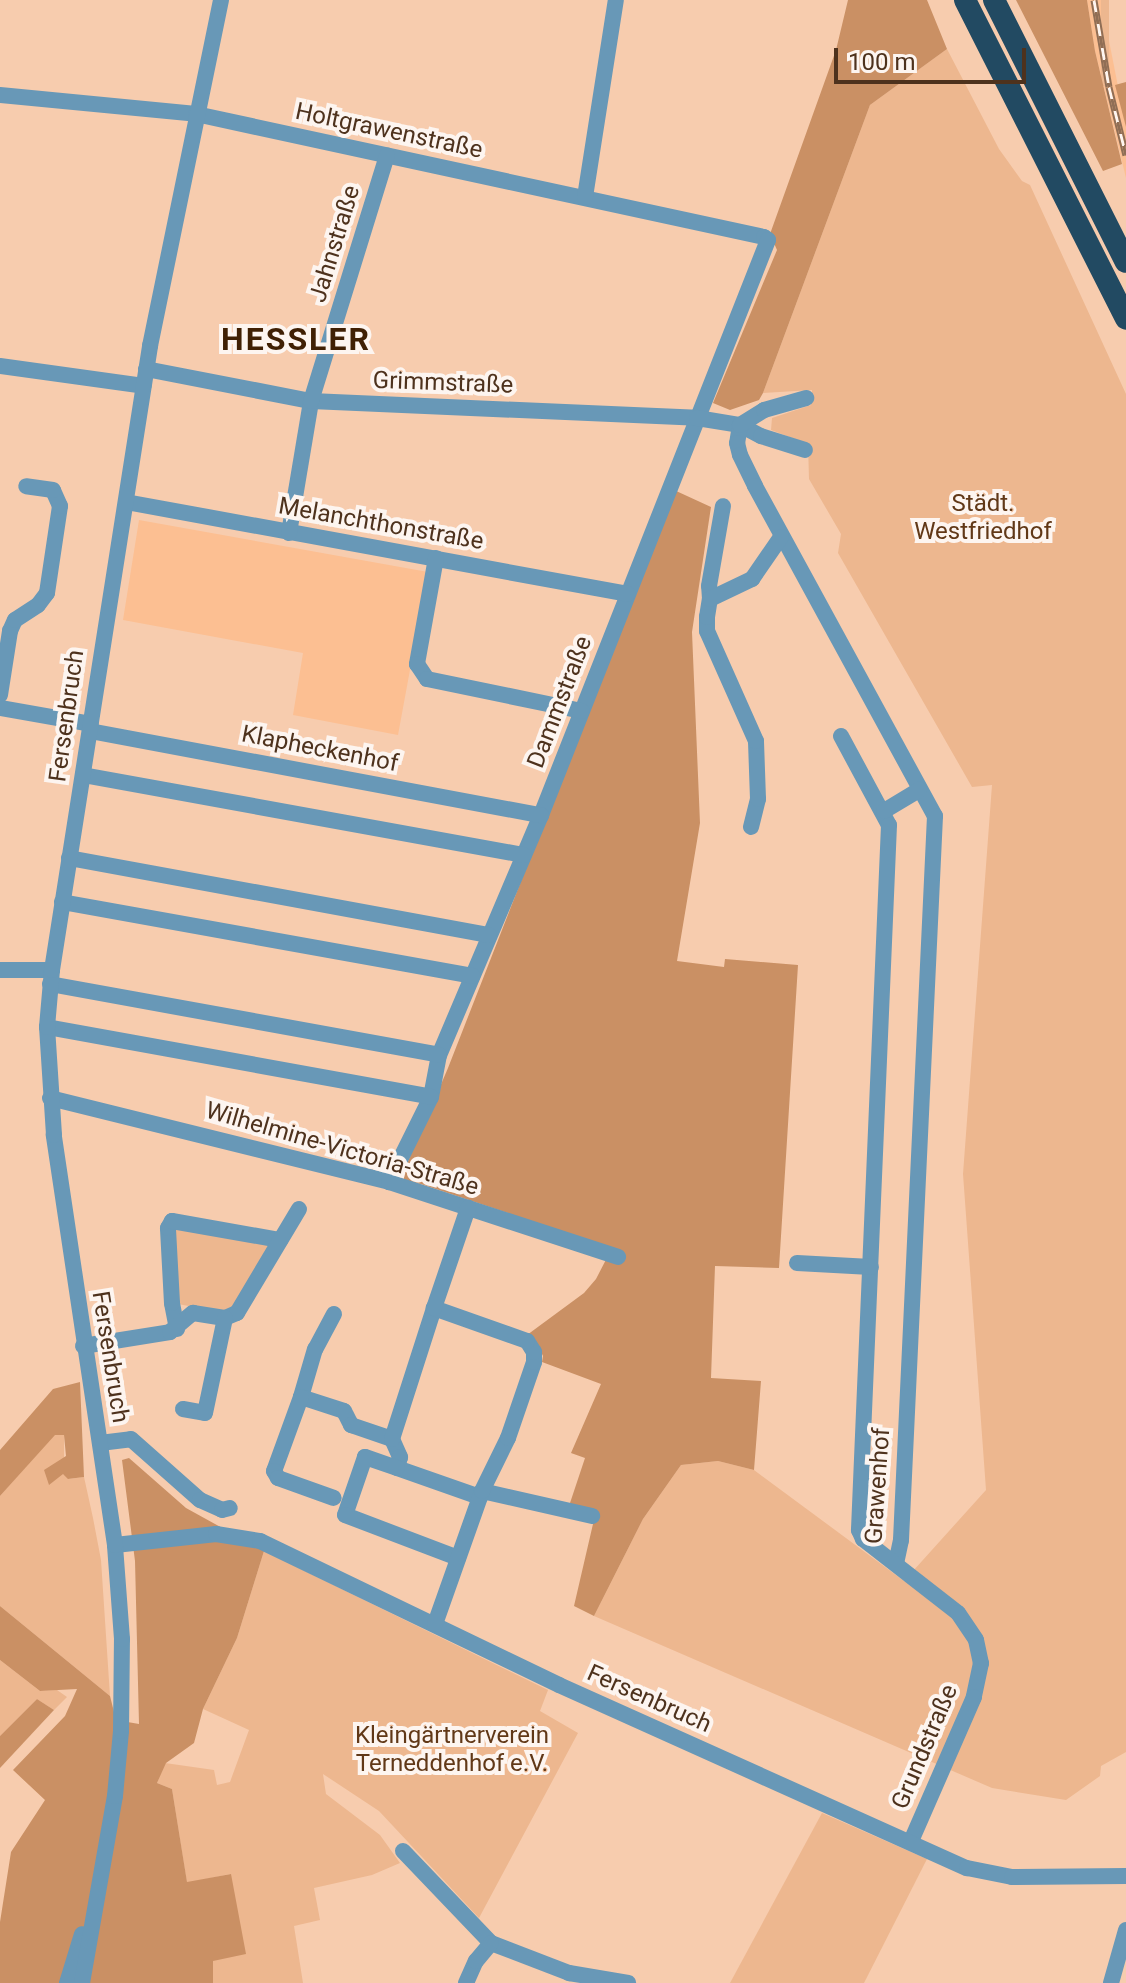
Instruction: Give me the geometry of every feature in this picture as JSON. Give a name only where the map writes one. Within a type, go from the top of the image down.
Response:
[{"type":"highway","points":[[965,0],[1126,319]]},
{"type":"highway","points":[[994,0],[1126,262]]},
{"type":"street","name":"Fersenbruch","points":[[82,1983],[115,1796],[122,1712],[122,1639],[115,1545],[83,1346],[50,1098],[47,1027],[62,902],[145,377],[221,0]]},
{"type":"street","points":[[585,197],[616,0]]},
{"type":"street","name":"Holtgrawenstraße","points":[[0,95],[196,114],[764,237]]},
{"type":"street","name":"Jahnstraße","points":[[289,533],[311,401],[387,156]]},
{"type":"street","name":"Dammstraße","points":[[389,1182],[431,1097],[439,1055],[541,815],[768,245],[764,237]]},
{"type":"street","name":"Grimmstraße","points":[[0,366],[145,377],[311,401],[697,418],[740,425],[761,436],[805,450]]},
{"type":"street","points":[[740,425],[764,410],[806,398]]},
{"type":"street","name":"Grawenhof","points":[[740,425],[740,455],[781,537],[935,816],[901,1540],[896,1563],[863,1539],[859,1530],[889,825],[841,736]]},
{"type":"street","points":[[0,695],[10,631],[15,620],[38,605],[47,593],[60,506],[53,490],[26,486]]},
{"type":"street","name":"Melanchthonstraße","points":[[126,502],[628,594]]},
{"type":"street","points":[[723,506],[709,586],[707,631],[756,741],[758,799],[751,827]]},
{"type":"street","points":[[710,599],[752,579],[781,537]]},
{"type":"street","points":[[436,558],[417,664],[427,679],[582,711]]},
{"type":"street","name":"Klapheckenhof","points":[[0,708],[541,815]]},
{"type":"street","points":[[83,775],[524,855]]},
{"type":"street","points":[[884,811],[919,790]]},
{"type":"street","points":[[69,858],[489,935]]},
{"type":"street","points":[[62,902],[472,976]]},
{"type":"street","points":[[0,970],[51,977],[439,1055]]},
{"type":"street","points":[[47,1027],[431,1097]]},
{"type":"street","name":"Wilhelmine-Victoria-Straße","points":[[50,1098],[389,1182],[618,1257]]},
{"type":"street","points":[[397,1468],[400,1457],[392,1439],[468,1208]]},
{"type":"street","points":[[83,1346],[177,1329],[193,1313],[225,1318],[237,1313],[299,1209]]},
{"type":"street","points":[[177,1329],[172,1303],[168,1228],[172,1221],[280,1240]]},
{"type":"street","points":[[797,1263],[871,1267]]},
{"type":"street","points":[[434,1308],[527,1341],[534,1352],[534,1362],[508,1438],[481,1494],[435,1624]]},
{"type":"street","points":[[334,1314],[315,1349],[274,1471],[278,1478],[334,1498]]},
{"type":"street","points":[[183,1409],[205,1413],[225,1318]]},
{"type":"street","points":[[301,1397],[344,1411],[351,1425],[392,1439]]},
{"type":"street","name":"Fersenbruch","points":[[100,1443],[131,1439],[200,1500],[222,1510],[230,1508]]},
{"type":"street","points":[[458,1558],[345,1515],[365,1457],[481,1494],[592,1516]]},
{"type":"street","name":"Fersenbruch","points":[[115,1545],[216,1534],[247,1538],[559,1685],[967,1868],[1012,1877],[1126,1876]]},
{"type":"street","name":"Grundstraße","points":[[896,1563],[968,1624],[981,1663],[974,1697],[911,1841]]},
{"type":"street","points":[[403,1851],[491,1943],[569,1973],[628,1983]]},
{"type":"street","name":"Fersenbruch","points":[[67,1983],[101,1871]]},
{"type":"street","points":[[1111,1983],[1126,1930]]},
{"type":"street","points":[[466,1983],[476,1961],[491,1943]]},
{"type":"shaded area","points":[[848,0],[927,0],[947,49],[870,105],[763,393],[759,400],[730,410],[713,403],[777,250],[770,234],[836,50]]},
{"type":"shaded area","points":[[1016,0],[1087,0],[1095,51],[1122,164],[1103,171]]},
{"type":"shaded area","points":[[1087,0],[1101,0],[1126,127],[1126,178],[1095,51]]},
{"type":"shaded area","points":[[1126,82],[1126,127],[1115,85]]},
{"type":"shaded area","points":[[674,490],[711,507],[692,632],[700,823],[677,961],[724,967],[725,959],[798,965],[779,1268],[715,1266],[711,1378],[761,1381],[754,1470],[718,1461],[681,1465],[643,1519],[594,1616],[574,1606],[596,1511],[569,1506],[585,1458],[571,1453],[601,1384],[542,1362],[543,1356],[534,1338],[527,1335],[584,1293],[596,1279],[612,1248],[421,1184],[400,1180],[448,1068]]},
{"type":"shaded area","points":[[139,520],[428,572],[398,735],[293,715],[303,653],[123,620]]},
{"type":"shaded area","points":[[80,1382],[84,1477],[68,1479],[63,1474],[49,1485],[44,1470],[66,1456],[64,1435],[55,1435],[0,1496],[0,1450],[53,1389]]},
{"type":"shaded area","points":[[129,1458],[186,1508],[264,1551],[237,1638],[203,1709],[194,1743],[166,1763],[157,1783],[172,1789],[187,1882],[231,1874],[246,1954],[213,1961],[213,1983],[0,1983],[0,1922],[11,1852],[45,1800],[13,1770],[65,1716],[77,1689],[40,1691],[0,1660],[0,1606],[110,1696],[116,1720],[139,1724],[135,1561],[122,1460]]},
{"type":"shaded area","points":[[37,1699],[54,1710],[0,1768],[0,1736]]},
{"type":"green space","points":[[1101,0],[1109,0],[1109,86],[1101,86]]},
{"type":"green space","name":"Städt. Westfriedhof","points":[[947,49],[999,149],[1022,181],[1030,185],[1126,394],[1126,1752],[1101,1766],[1100,1776],[1066,1800],[992,1788],[594,1616],[643,1519],[681,1465],[718,1461],[754,1470],[904,1581],[986,1490],[963,1174],[992,785],[972,787],[838,553],[841,534],[809,479],[808,444],[771,430],[772,418],[811,405],[812,390],[763,393],[870,105]]},
{"type":"green space","points":[[175,1224],[272,1246],[235,1309],[226,1313],[178,1304]]},
{"type":"green space","points":[[54,1435],[64,1435],[64,1474],[69,1479],[84,1477],[93,1518],[101,1560],[110,1696],[0,1606],[0,1496]]},
{"type":"green space","name":"Kleingärtnerverein Terneddenhof e.V.","points":[[264,1551],[548,1690],[540,1711],[578,1733],[479,1918],[379,1811],[323,1774],[326,1794],[380,1835],[400,1863],[372,1875],[314,1888],[320,1920],[294,1926],[303,1983],[213,1983],[213,1961],[230,1874],[187,1883],[172,1789],[157,1783],[165,1763],[214,1770],[217,1785],[230,1782],[249,1730],[203,1709],[237,1638]]},
{"type":"green space","points":[[0,1660],[40,1691],[57,1690],[67,1697],[54,1710],[37,1699],[0,1736]]},
{"type":"green space","points":[[822,1813],[927,1859],[864,1983],[730,1983]]},
{"type":"railway","points":[[1094,0],[1109,87],[1126,155]]},
{"type":"district","name":"HESSLER","points":[[296,339]]}]
